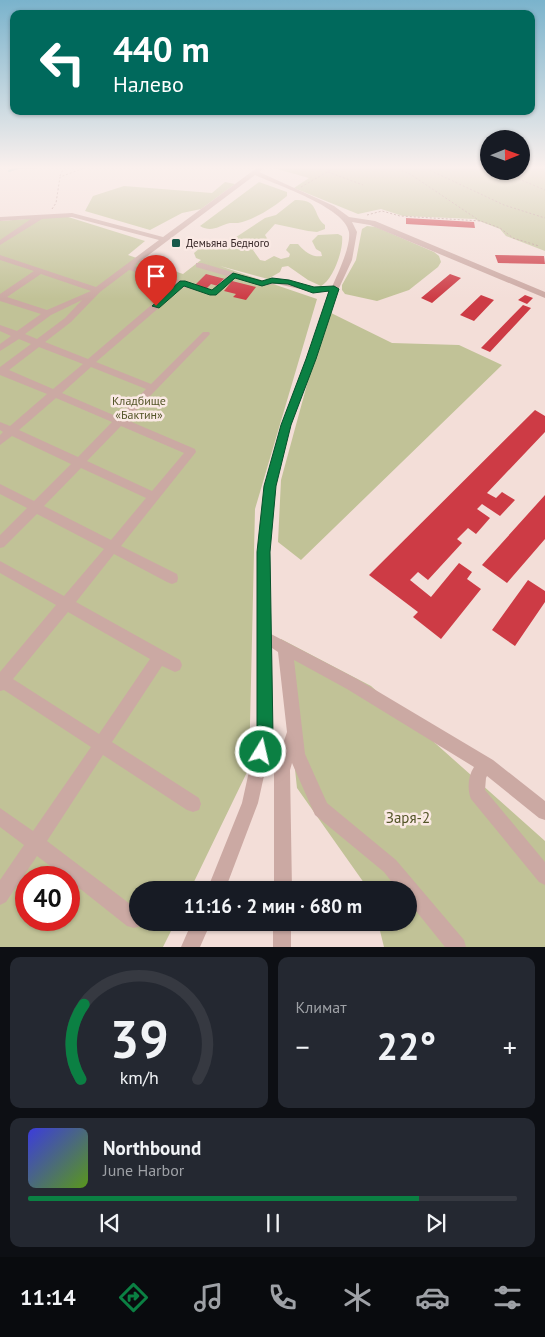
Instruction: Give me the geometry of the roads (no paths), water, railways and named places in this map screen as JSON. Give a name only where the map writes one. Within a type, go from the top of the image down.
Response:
[{"type":"street","points":[[193,804],[1,681],[191,452],[1,372],[68,320],[97,290],[204,211]]},
{"type":"street","points":[[219,881],[250,802],[265,735],[264,552],[270,486],[286,425],[311,359],[334,289],[348,260],[353,232],[347,219],[337,211]]},
{"type":"street","points":[[0,219],[46,215],[83,216],[166,240]]},
{"type":"street","points":[[0,243],[46,215]]},
{"type":"street","points":[[347,219],[372,223],[545,295]]},
{"type":"street","points":[[0,257],[97,290]]},
{"type":"street","points":[[199,265],[262,284],[272,280],[289,282],[313,290],[334,289]]},
{"type":"street","points":[[128,267],[213,293],[233,275]]},
{"type":"street","points":[[0,298],[42,270]]},
{"type":"street","points":[[0,442],[182,283]]},
{"type":"street","points":[[0,348],[48,313],[97,290]]},
{"type":"street","points":[[0,298],[48,313]]},
{"type":"street","points":[[0,328],[153,388]]},
{"type":"street","points":[[0,543],[206,334]]},
{"type":"street","points":[[0,426],[154,497]]},
{"type":"street","points":[[0,489],[172,578]]},
{"type":"street","points":[[0,567],[175,666]]},
{"type":"street","points":[[264,637],[352,684],[487,766],[545,812]]},
{"type":"street","points":[[285,648],[297,755],[321,809],[390,866],[457,947]]},
{"type":"street","points":[[0,896],[160,657]]},
{"type":"street","points":[[284,881],[282,770],[294,733]]},
{"type":"street","points":[[487,766],[478,774],[477,793],[545,876]]},
{"type":"street","points":[[0,816],[129,915]]},
{"type":"street","points":[[190,947],[198,931]]},
{"type":"street","points":[[282,931],[282,947]]},
{"type":"place","name":"Демьяна Бедного","points":[[176,243]]},
{"type":"park label","name":"Кладбище «Бактин»","points":[[139,407]]},
{"type":"park label","name":"Заря-2","points":[[408,817]]}]
